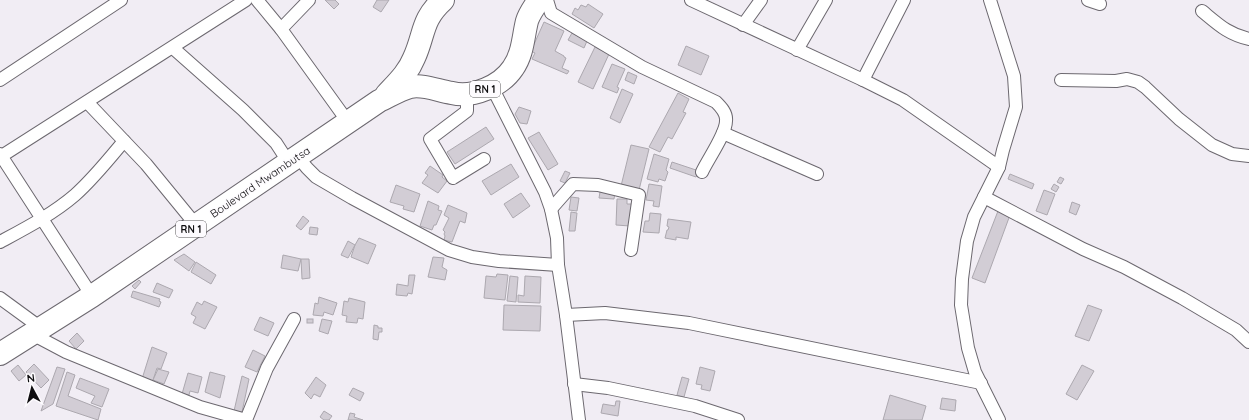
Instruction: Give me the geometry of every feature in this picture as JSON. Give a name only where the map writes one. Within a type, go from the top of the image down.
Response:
[{"type":"highway","name":"Boulevard Mwambutsa","points":[[379,101],[403,77],[410,66],[415,56],[427,19],[434,8],[442,0]]},
{"type":"highway","name":"Boulevard Mwambutsa","points":[[0,354],[92,296],[379,101],[409,87],[434,88],[453,94],[467,94],[492,87],[506,76],[514,67],[521,52],[527,20],[539,0]]},
{"type":"street","points":[[0,80],[122,0]]},
{"type":"street","points":[[92,296],[1,156],[173,48],[246,0]]},
{"type":"street","points":[[257,0],[281,29],[348,122]]},
{"type":"street","points":[[281,29],[309,0]]},
{"type":"street","points":[[547,0],[551,13],[576,29],[642,67],[716,102],[724,110],[726,120],[723,133],[702,172]]},
{"type":"street","points":[[691,0],[903,100],[999,167]]},
{"type":"street","points":[[743,25],[761,0]]},
{"type":"street","points":[[797,50],[826,0]]},
{"type":"street","points":[[863,80],[904,0]]},
{"type":"street","points":[[990,0],[1014,76],[1016,107],[1002,150],[999,167],[974,217],[967,241],[962,279],[961,305],[968,348],[975,372],[999,420]]},
{"type":"street","points":[[1088,0],[1100,4]]},
{"type":"street","points":[[1202,11],[1216,24],[1234,36],[1249,39]]},
{"type":"street","points":[[173,48],[243,110],[294,160],[316,176],[352,198],[449,250],[472,257],[499,261],[558,265]]},
{"type":"street","points":[[1061,80],[1116,81],[1127,79],[1138,82],[1179,119],[1212,145],[1232,154],[1249,156]]},
{"type":"street","points":[[492,87],[551,209],[557,238],[558,265],[566,315],[579,420]]},
{"type":"street","points":[[467,94],[467,111],[430,139],[453,178],[484,159]]},
{"type":"street","points":[[87,102],[146,164],[196,225]]},
{"type":"street","points":[[723,133],[817,174]]},
{"type":"street","points":[[0,242],[42,219],[78,192],[96,174],[124,141]]},
{"type":"street","points":[[551,209],[573,184],[598,185],[639,195],[631,250]]},
{"type":"street","points":[[984,197],[1083,249],[1124,267],[1182,298],[1236,330],[1249,342]]},
{"type":"street","points":[[0,298],[36,331],[66,352],[200,407],[246,420],[270,361],[294,318]]},
{"type":"street","points":[[566,315],[605,313],[688,323],[981,383]]},
{"type":"street","points":[[574,384],[608,388],[695,406],[738,420]]},
{"type":"building","points":[[325,0],[335,0],[339,4],[334,9]]},
{"type":"building","points":[[377,0],[389,0],[381,12],[373,7]]},
{"type":"building","points":[[588,4],[603,14],[594,28],[572,14],[575,8],[578,10],[581,5],[586,7]]},
{"type":"building","points":[[544,22],[564,31],[555,51],[566,58],[562,68],[569,71],[567,74],[532,59],[535,53],[531,51]]},
{"type":"building","points":[[572,33],[587,41],[584,48],[568,40]]},
{"type":"building","points":[[686,46],[709,56],[701,75],[678,65]]},
{"type":"building","points":[[595,47],[609,54],[593,89],[578,82]]},
{"type":"building","points":[[612,64],[625,69],[617,87],[619,88],[617,93],[602,87]]},
{"type":"building","points":[[628,72],[637,76],[634,84],[625,80]]},
{"type":"building","points":[[622,89],[633,94],[620,123],[610,118]]},
{"type":"building","points":[[678,93],[689,99],[683,112],[686,113],[672,139],[668,137],[660,152],[649,147]]},
{"type":"building","points":[[519,107],[531,111],[527,124],[520,123],[515,114]]},
{"type":"building","points":[[486,127],[494,139],[455,164],[447,152]]},
{"type":"building","points":[[539,132],[558,164],[548,170],[528,138]]},
{"type":"building","points":[[631,145],[649,149],[639,190],[621,186]]},
{"type":"building","points":[[654,154],[669,159],[666,170],[668,172],[665,181],[659,179],[658,182],[647,179]]},
{"type":"building","points":[[672,162],[699,171],[696,177],[670,168]]},
{"type":"building","points":[[511,164],[519,177],[491,195],[482,181]]},
{"type":"building","points":[[430,166],[443,175],[442,177],[447,181],[438,193],[422,183],[428,175],[425,173]]},
{"type":"building","points":[[565,171],[570,173],[565,183],[560,181]]},
{"type":"building","points":[[1010,174],[1034,184],[1032,189],[1008,179]]},
{"type":"building","points":[[1060,177],[1064,179],[1061,184],[1057,182]]},
{"type":"building","points":[[649,184],[662,186],[659,207],[653,206],[654,201],[646,200]]},
{"type":"building","points":[[1054,184],[1059,187],[1056,192],[1051,189]]},
{"type":"building","points":[[396,185],[420,194],[414,212],[403,209],[404,206],[390,202]]},
{"type":"building","points":[[1044,190],[1055,194],[1047,215],[1036,211]]},
{"type":"building","points":[[600,192],[615,193],[614,199],[599,198]]},
{"type":"building","points":[[521,193],[530,206],[513,218],[504,204]]},
{"type":"building","points":[[571,197],[579,198],[577,211],[569,210]]},
{"type":"building","points":[[617,199],[627,199],[627,204],[632,204],[630,226],[616,225]]},
{"type":"building","points":[[428,201],[439,206],[438,210],[442,211],[436,225],[434,225],[432,230],[420,226]]},
{"type":"building","points":[[1072,202],[1080,205],[1076,215],[1069,212]]},
{"type":"building","points":[[448,205],[467,213],[465,223],[460,221],[452,242],[444,240],[445,232],[443,230],[449,218],[444,215]]},
{"type":"building","points":[[998,211],[1010,215],[985,283],[972,278]]},
{"type":"building","points":[[571,212],[577,213],[575,231],[569,231]]},
{"type":"building","points":[[650,213],[661,214],[659,233],[643,232],[645,221],[649,221]]},
{"type":"building","points":[[303,216],[309,221],[301,230],[296,226]]},
{"type":"building","points":[[668,219],[691,222],[688,239],[676,237],[676,240],[665,238],[669,227],[667,226]]},
{"type":"building","points":[[310,227],[318,228],[317,235],[309,234]]},
{"type":"building","points":[[359,238],[376,245],[368,264],[351,257]]},
{"type":"building","points":[[348,241],[355,245],[348,258],[341,255]]},
{"type":"building","points":[[184,254],[195,262],[189,271],[174,260]]},
{"type":"building","points":[[283,255],[301,259],[298,271],[281,268]]},
{"type":"building","points":[[433,257],[444,258],[442,267],[447,270],[445,280],[428,277]]},
{"type":"building","points":[[301,259],[309,259],[310,278],[302,279]]},
{"type":"building","points":[[196,262],[216,275],[211,284],[191,272]]},
{"type":"building","points":[[497,274],[508,275],[505,300],[484,298],[486,276],[496,277]]},
{"type":"building","points":[[409,275],[415,275],[412,294],[408,293],[407,296],[396,295],[397,284],[408,286]]},
{"type":"building","points":[[510,276],[518,277],[516,302],[507,301]]},
{"type":"building","points":[[525,276],[541,277],[540,303],[518,302],[518,295],[524,296]]},
{"type":"building","points":[[139,280],[141,282],[135,289],[132,286]]},
{"type":"building","points":[[157,283],[173,290],[169,298],[153,292]]},
{"type":"building","points":[[133,291],[160,299],[159,301],[161,302],[159,307],[131,297]]},
{"type":"building","points":[[319,297],[337,303],[333,315],[324,312],[323,316],[313,315],[315,303],[318,304]]},
{"type":"building","points":[[349,298],[365,302],[363,319],[358,318],[357,323],[346,322],[347,316],[342,315],[344,301],[348,302]]},
{"type":"building","points":[[204,301],[217,307],[205,329],[193,323],[196,317],[191,314],[197,302],[202,305]]},
{"type":"building","points":[[504,305],[541,306],[540,331],[503,330]]},
{"type":"building","points":[[1088,305],[1102,310],[1089,341],[1075,336]]},
{"type":"building","points":[[260,317],[274,323],[268,336],[254,330]]},
{"type":"building","points":[[307,319],[313,319],[313,323],[307,323]]},
{"type":"building","points":[[322,319],[332,321],[328,334],[319,331]]},
{"type":"building","points":[[374,325],[378,326],[378,328],[382,328],[382,332],[379,332],[378,340],[373,339]]},
{"type":"building","points":[[77,333],[84,341],[76,349],[69,341]]},
{"type":"building","points":[[152,347],[167,353],[161,369],[157,368],[152,383],[142,379]]},
{"type":"building","points":[[253,350],[265,356],[257,372],[245,367]]},
{"type":"building","points":[[34,364],[49,380],[41,388],[26,372]]},
{"type":"building","points":[[18,365],[26,375],[19,381],[11,371]]},
{"type":"building","points":[[1082,365],[1094,371],[1077,400],[1066,394]]},
{"type":"building","points":[[57,367],[65,369],[53,404],[41,411]]},
{"type":"building","points":[[700,367],[715,371],[710,391],[701,389],[702,385],[696,384]]},
{"type":"building","points":[[158,369],[169,372],[164,384],[153,380]]},
{"type":"building","points":[[67,372],[75,375],[68,396],[101,409],[98,420],[56,406]]},
{"type":"building","points":[[210,372],[225,376],[220,398],[205,392]]},
{"type":"building","points":[[188,373],[202,377],[198,393],[190,391],[189,395],[182,394]]},
{"type":"building","points":[[242,376],[249,379],[242,412],[234,411]]},
{"type":"building","points":[[316,377],[326,385],[320,397],[314,394],[311,399],[305,393]]},
{"type":"building","points":[[682,377],[689,379],[684,397],[677,395]]},
{"type":"building","points":[[80,378],[109,389],[102,407],[91,403],[95,396],[76,388]]},
{"type":"building","points":[[353,388],[364,393],[360,401],[349,395]]},
{"type":"building","points":[[890,395],[926,406],[922,420],[883,420]]},
{"type":"building","points":[[942,398],[956,400],[955,411],[940,409]]},
{"type":"building","points":[[616,401],[620,401],[618,416],[601,413],[603,404],[615,406]]},
{"type":"building","points":[[324,411],[332,416],[329,420],[324,420],[320,417]]},
{"type":"building","points":[[350,413],[355,414],[354,417],[363,420],[348,420]]}]
